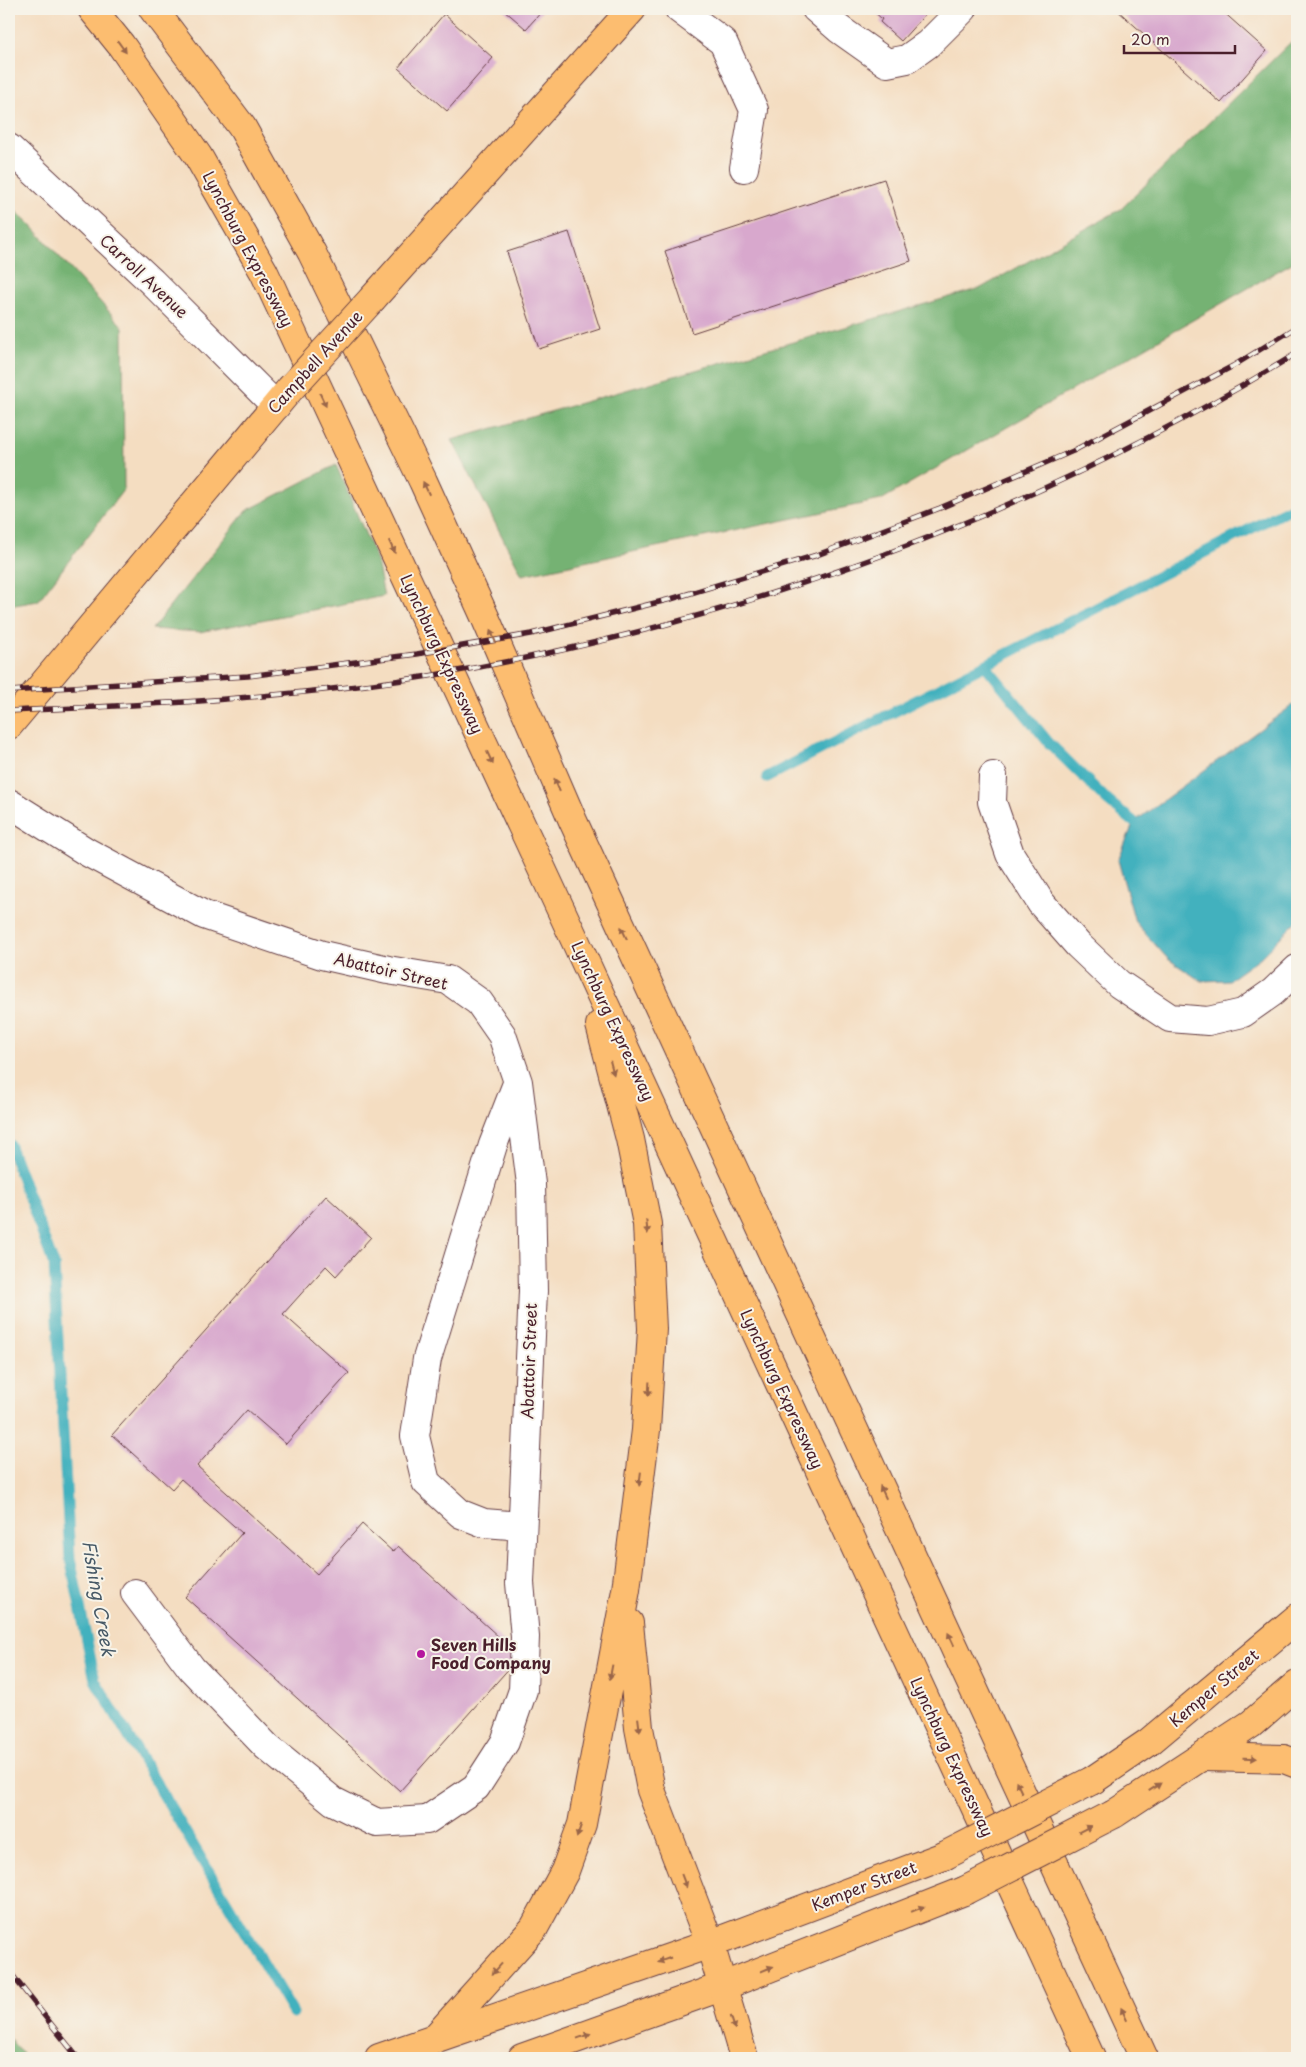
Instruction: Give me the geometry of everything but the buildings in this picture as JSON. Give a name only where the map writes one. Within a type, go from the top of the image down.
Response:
[{"type":"main road","name":"Lynchburg Expressway","points":[[92,9],[121,44],[198,156],[264,272],[582,953],[1091,2058]]},
{"type":"main road","points":[[153,9],[242,127],[312,253],[423,481],[485,616],[573,821],[1144,2058]]},
{"type":"main road","name":"Campbell Avenue","points":[[9,725],[283,397],[632,9]]},
{"type":"main road","points":[[435,2038],[534,1928],[565,1871],[582,1824],[626,1590],[646,1430],[652,1328],[647,1224],[630,1138],[582,953]]},
{"type":"main road","points":[[626,1590],[639,1728],[651,1790],[710,1944],[721,1987],[744,2058]]},
{"type":"main road","name":"Kemper Street","points":[[379,2058],[710,1944],[944,1856],[1093,1780],[1149,1742],[1297,1619]]},
{"type":"main road","points":[[522,2058],[721,1987],[964,1891],[1114,1814],[1251,1724],[1297,1684]]},
{"type":"main road","points":[[1202,1757],[1284,1759],[1297,1764]]},
{"type":"street","points":[[679,9],[723,42],[754,110],[744,168]]},
{"type":"street","points":[[816,9],[839,29],[887,63],[907,59],[928,44],[964,9]]},
{"type":"street","name":"Carroll Avenue","points":[[9,148],[152,282],[283,397]]},
{"type":"street","points":[[993,776],[992,802],[1010,854],[1041,903],[1078,945],[1119,984],[1170,1018],[1208,1021],[1243,1013],[1274,992],[1297,969]]},
{"type":"street","name":"Abattoir Street","points":[[9,803],[87,852],[204,915],[322,955],[388,970],[448,980],[479,1002],[484,1008],[502,1036],[518,1082],[531,1184],[532,1291],[520,1583],[525,1637],[523,1690],[505,1742],[476,1786],[427,1820],[377,1824],[333,1801],[268,1747],[192,1669],[136,1593]]},
{"type":"street","points":[[518,1082],[493,1145],[427,1359],[415,1436],[426,1482],[461,1514],[484,1523],[522,1526]]},
{"type":"green space","points":[[1297,36],[1297,260],[881,500],[522,575],[452,440],[981,288],[1121,209]]},
{"type":"green space","points":[[9,205],[30,224],[123,327],[124,489],[38,601],[9,606]]},
{"type":"green space","points":[[336,465],[377,561],[384,596],[200,632],[152,629],[246,511]]},
{"type":"green space","points":[[9,2038],[26,2058],[9,2058]]},
{"type":"water","points":[[1297,702],[1297,921],[1261,957],[1229,980],[1201,981],[1168,959],[1135,922],[1118,860],[1134,822]]},
{"type":"waterway","points":[[767,777],[1297,505]]},
{"type":"waterway","points":[[985,665],[1049,743],[1108,801],[1134,822]]},
{"type":"waterway","name":"Fishing Creek","points":[[9,1144],[54,1265],[70,1558],[95,1680],[293,2013]]},
{"type":"railway","points":[[9,691],[248,676],[417,654],[531,634],[671,599],[817,555],[940,508],[1073,451],[1233,366],[1297,327]]},
{"type":"railway","points":[[9,711],[219,700],[377,684],[543,654],[657,627],[769,594],[879,556],[987,513],[1093,465],[1196,412],[1297,353]]},
{"type":"railway","points":[[9,1971],[78,2058]]},
{"type":"place","name":"Seven Hills Food Company","points":[[421,1654]]}]
